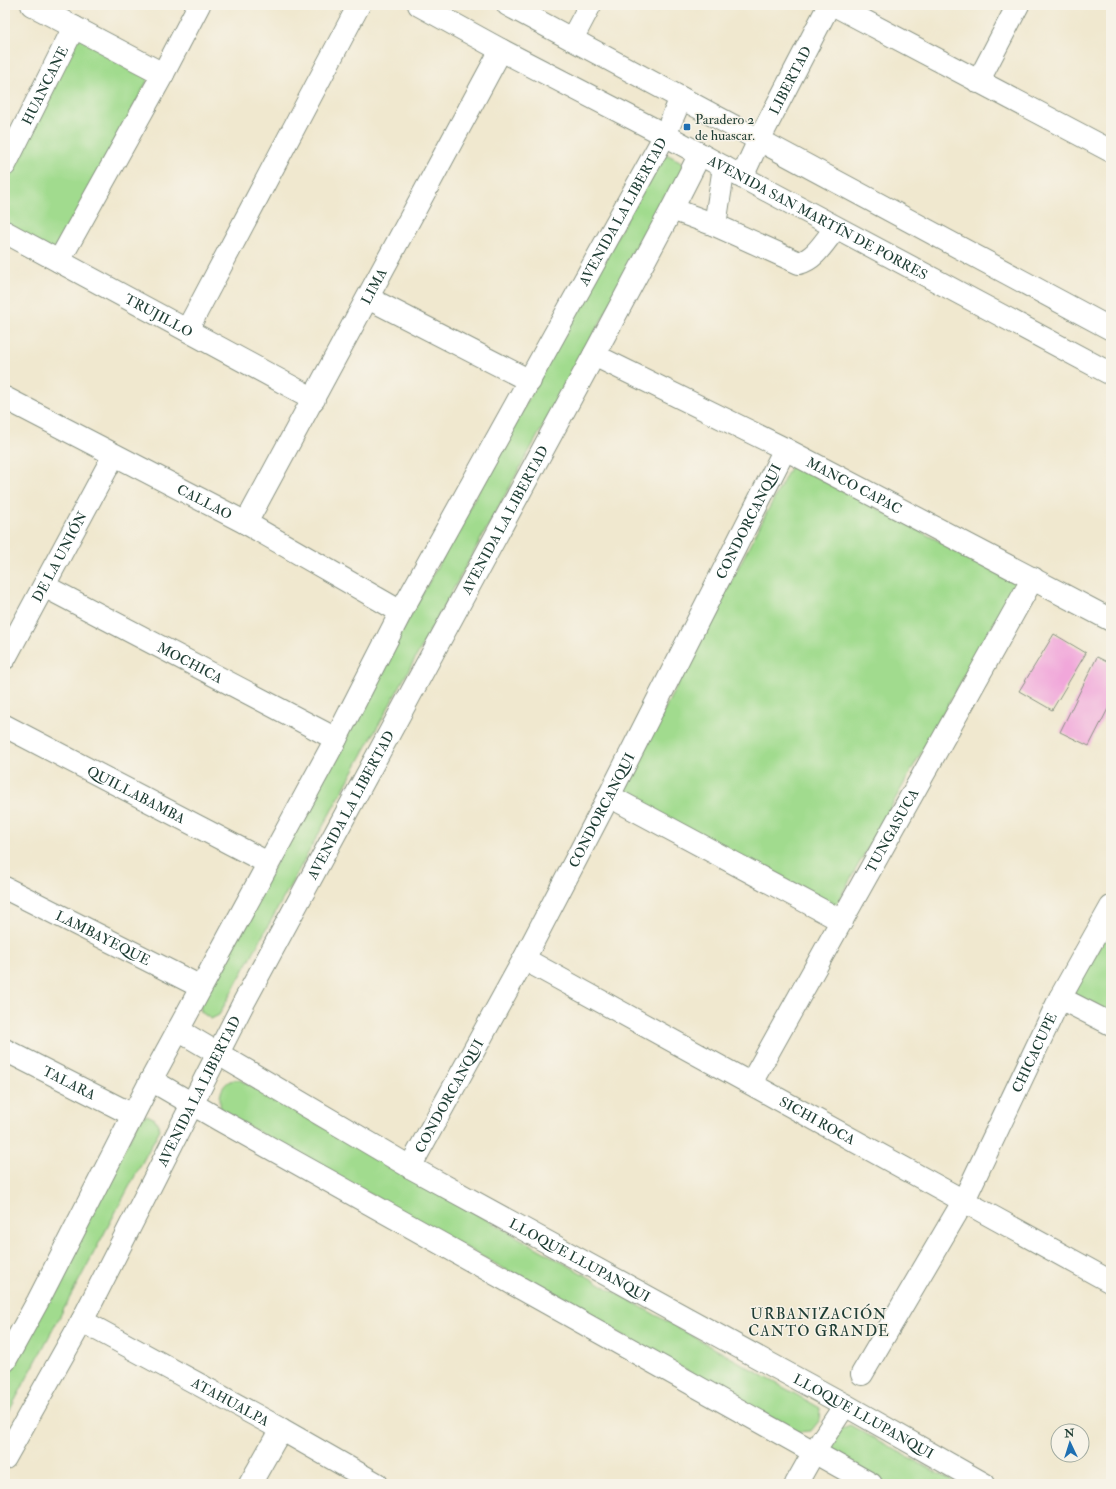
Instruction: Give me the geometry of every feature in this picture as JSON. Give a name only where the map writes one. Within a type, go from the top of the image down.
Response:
[{"type":"street","points":[[32,5],[164,74]]},
{"type":"street","points":[[59,261],[164,74],[199,5]]},
{"type":"street","points":[[188,330],[359,5]]},
{"type":"street","name":"AVENIDA SAN MARTÍN DE PORRES","points":[[419,5],[1111,374]]},
{"type":"street","points":[[508,5],[1111,329]]},
{"type":"street","points":[[572,39],[590,5]]},
{"type":"street","name":"LIBERTAD","points":[[714,225],[733,172],[759,140],[829,5]]},
{"type":"street","points":[[834,5],[1111,151]]},
{"type":"street","points":[[978,82],[1018,5]]},
{"type":"street","name":"HUANCANE","points":[[5,165],[74,26]]},
{"type":"street","name":"LIMA","points":[[246,523],[501,50]]},
{"type":"street","name":"AVENIDA LA LIBERTAD","points":[[5,1361],[38,1301],[151,1080],[336,739],[401,612],[665,135],[681,98]]},
{"type":"street","name":"AVENIDA LA LIBERTAD","points":[[5,1458],[82,1321],[248,995],[594,355],[700,154]]},
{"type":"street","points":[[672,209],[714,225],[800,263],[813,256],[836,228]]},
{"type":"street","name":"TRUJILLO","points":[[5,232],[314,399]]},
{"type":"street","points":[[368,298],[530,381]]},
{"type":"street","name":"MANCO CAPAC","points":[[594,355],[785,449],[1111,620]]},
{"type":"street","name":"CALLAO","points":[[5,398],[246,523],[401,612]]},
{"type":"street","name":"CONDORCANQUI","points":[[410,1166],[524,959],[609,796],[785,449]]},
{"type":"street","name":"DE LA UNIÓN","points":[[5,658],[114,455]]},
{"type":"street","name":"TUNGASUCA","points":[[751,1083],[1033,578]]},
{"type":"street","name":"MOCHICA","points":[[44,586],[336,739]]},
{"type":"street","name":"QUILLABAMBA","points":[[5,726],[268,863]]},
{"type":"street","points":[[609,796],[842,921]]},
{"type":"street","name":"LAMBAYEQUE","points":[[5,888],[201,987]]},
{"type":"street","name":"CHICACUPE","points":[[862,1374],[963,1202],[1060,998],[1111,907]]},
{"type":"street","name":"SICHI ROCA","points":[[524,959],[751,1083],[963,1202],[1111,1282]]},
{"type":"street","points":[[1060,998],[1111,1024]]},
{"type":"street","name":"LLOQUE LLUPANQUI","points":[[178,1030],[410,1166],[845,1405],[984,1484]]},
{"type":"street","name":"TALARA","points":[[5,1050],[133,1115]]},
{"type":"street","points":[[151,1080],[871,1484]]},
{"type":"street","name":"ATAHUALPA","points":[[82,1321],[281,1429],[377,1484]]},
{"type":"street","points":[[796,1484],[814,1452],[845,1405]]},
{"type":"street","points":[[250,1484],[281,1429]]},
{"type":"green space","points":[[79,33],[153,70],[57,253],[5,225],[5,179]]},
{"type":"green space","points":[[666,154],[682,162],[684,170],[219,1015],[211,1019],[201,1012],[200,1003],[658,161]]},
{"type":"green space","points":[[792,464],[1017,582],[833,910],[620,795]]},
{"type":"green space","points":[[1111,926],[1111,1014],[1073,994]]},
{"type":"green space","points":[[240,1080],[820,1408],[819,1421],[811,1431],[797,1432],[221,1111],[220,1098],[222,1090],[230,1081]]},
{"type":"green space","points":[[147,1115],[155,1119],[160,1129],[5,1419],[5,1377],[140,1119]]},
{"type":"green space","points":[[850,1425],[958,1484],[886,1484],[832,1454],[830,1443],[835,1431]]},
{"type":"building","points":[[1054,634],[1086,653],[1052,710],[1019,691]]},
{"type":"building","points":[[1097,657],[1111,664],[1111,703],[1089,746],[1060,732]]},
{"type":"place","name":"Paradero 2 de huascar.","points":[[687,127]]},
{"type":"district","name":"URBANIZACIÓN CANTO GRANDE","points":[[819,1322]]}]
